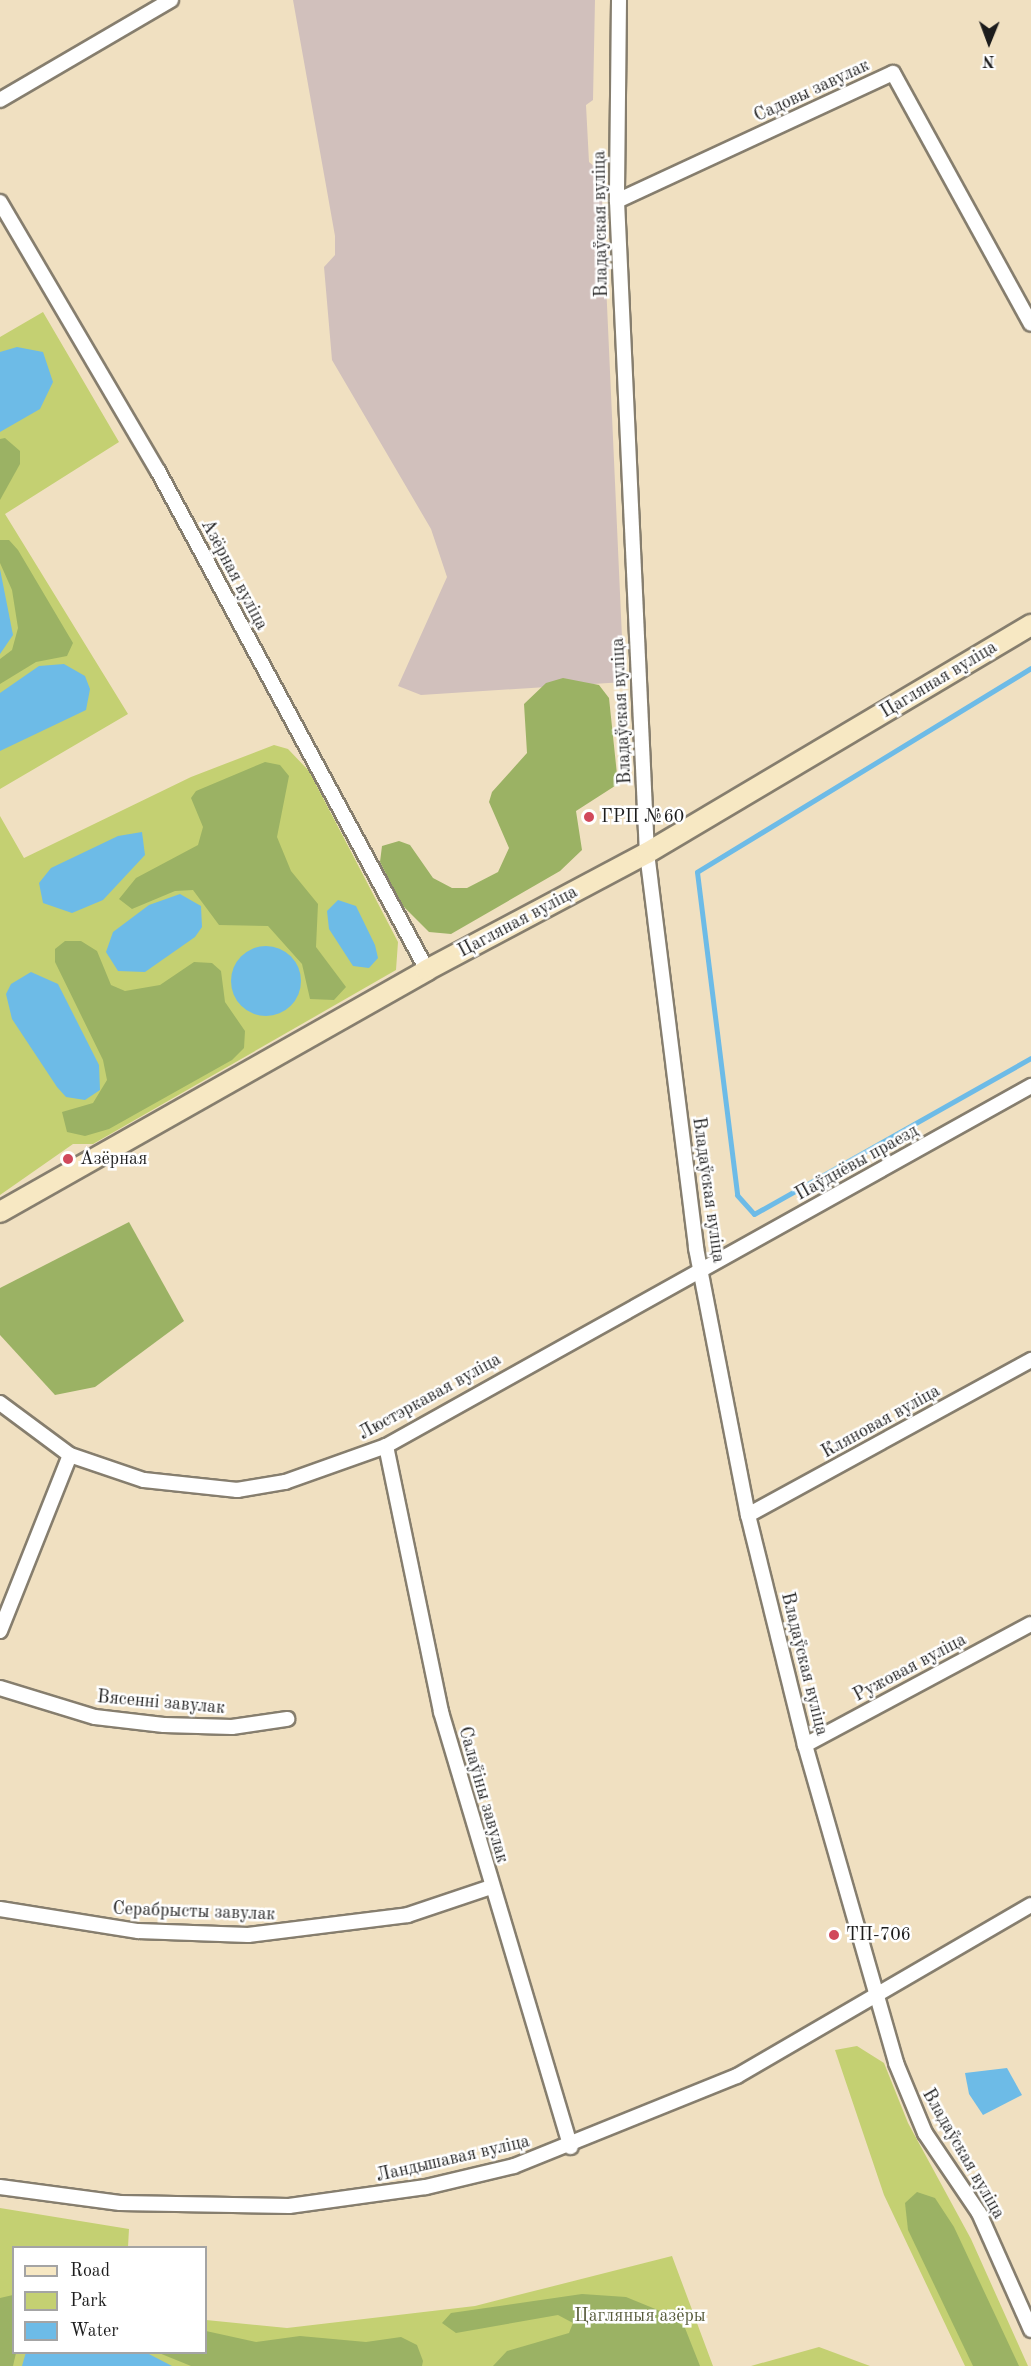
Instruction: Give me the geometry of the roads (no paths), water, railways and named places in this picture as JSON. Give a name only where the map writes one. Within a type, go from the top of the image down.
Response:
[{"type":"street","points":[[0,100],[171,0]]},
{"type":"street","name":"Владаўская вуліца","points":[[619,0],[617,201],[647,853],[701,1271],[748,1515],[805,1744],[909,2099],[980,2213],[1031,2330]]},
{"type":"street","name":"Садовы завулак","points":[[617,201],[893,72],[1031,324]]},
{"type":"street","name":"Азёрная вуліца","points":[[0,202],[158,471],[427,970]]},
{"type":"street","name":"Цагляная вуліца","points":[[0,1212],[427,970],[647,853],[1031,625]]},
{"type":"street","name":"Паўднёвы праезд","points":[[701,1271],[1031,1086]]},
{"type":"street","name":"Люстэркавая вуліца","points":[[0,1403],[70,1455],[144,1480],[237,1490],[285,1482],[386,1446],[701,1271]]},
{"type":"street","name":"Кляновая вуліца","points":[[748,1515],[1031,1360]]},
{"type":"street","name":"Салаўіны завулак","points":[[386,1446],[441,1712],[491,1887],[571,2147]]},
{"type":"street","points":[[0,1631],[70,1455]]},
{"type":"street","name":"Ружовая вуліца","points":[[805,1744],[1031,1624]]},
{"type":"street","name":"Вясенні завулак","points":[[0,1689],[95,1717],[164,1725],[232,1727],[287,1719]]},
{"type":"street","name":"Серабрысты завулак","points":[[0,1909],[138,1931],[248,1935],[408,1915],[491,1887]]},
{"type":"street","name":"Ландышавая вуліца","points":[[0,2187],[120,2204],[289,2206],[426,2187],[571,2147],[737,2076],[1031,1905]]},
{"type":"water","points":[[17,347],[43,352],[53,382],[40,409],[0,432],[0,352]]},
{"type":"water","points":[[0,569],[13,635],[0,654]]},
{"type":"water","points":[[64,664],[85,676],[90,689],[86,710],[0,751],[0,693],[39,666]]},
{"type":"water","points":[[142,832],[145,855],[103,900],[72,913],[43,903],[39,883],[51,868],[118,836]]},
{"type":"water","points":[[180,894],[201,906],[202,927],[195,937],[145,972],[118,971],[106,952],[113,932],[149,905]]},
{"type":"water","points":[[338,900],[356,906],[375,945],[378,958],[369,968],[353,966],[329,929],[327,911]]},
{"type":"water","points":[[273,946],[286,952],[295,961],[299,967],[301,981],[299,995],[291,1006],[280,1014],[259,1016],[241,1006],[233,995],[231,974],[241,956],[252,948]]},
{"type":"water","points":[[31,972],[58,984],[99,1065],[100,1090],[85,1100],[66,1097],[12,1019],[6,994],[11,984]]},
{"type":"water","points":[[1007,2068],[1022,2095],[983,2115],[969,2094],[965,2073]]},
{"type":"water","points":[[25,2354],[149,2354],[172,2366],[22,2366]]},
{"type":"waterway","points":[[1031,668],[697,872],[737,1195],[754,1214],[1031,1058]]},
{"type":"place","name":"ГРП №60","points":[[589,817]]},
{"type":"place","name":"Азёрная","points":[[68,1159]]},
{"type":"place","name":"ТП-706","points":[[834,1935]]},
{"type":"park label","name":"Цагляныя азёры","points":[[640,2316]]}]
